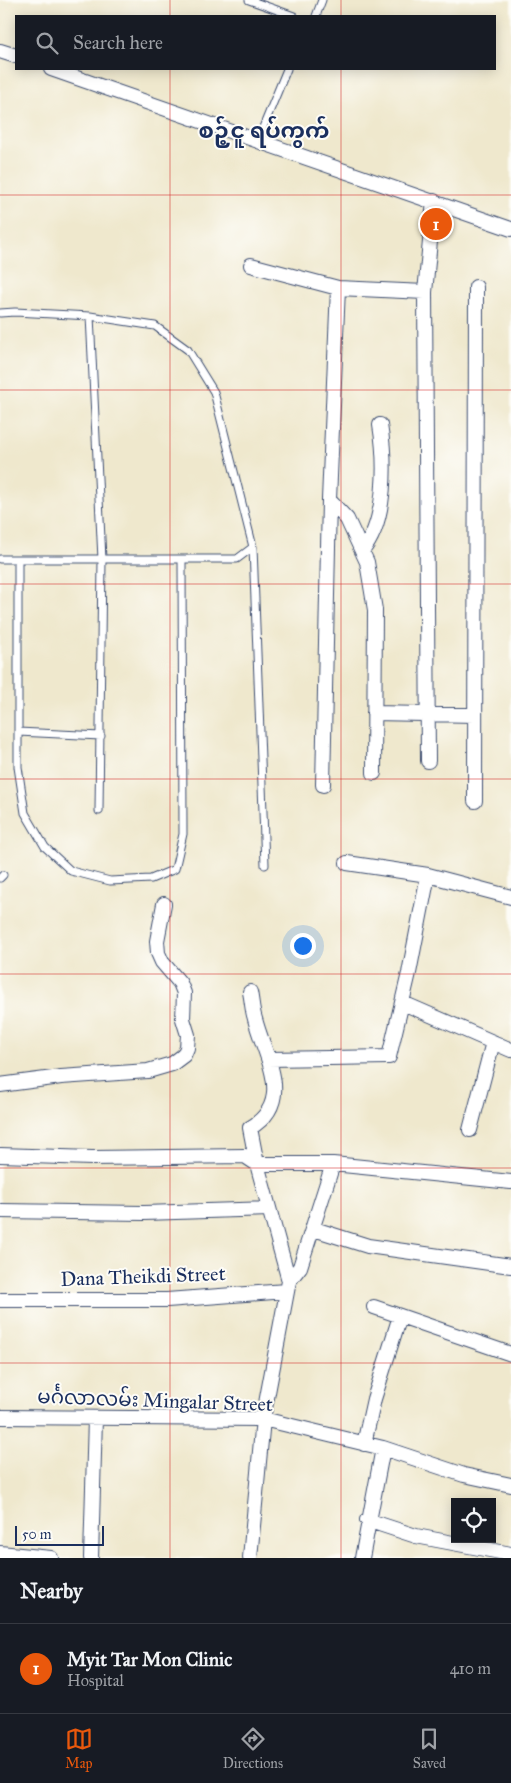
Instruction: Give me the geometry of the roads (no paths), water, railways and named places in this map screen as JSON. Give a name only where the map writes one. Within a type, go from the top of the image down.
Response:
[{"type":"street","points":[[0,50],[15,56]]},
{"type":"street","points":[[54,70],[511,229]]},
{"type":"street","points":[[428,761],[425,292],[434,201]]},
{"type":"street","points":[[251,264],[338,288],[425,292]]},
{"type":"street","points":[[475,801],[476,287]]},
{"type":"street","points":[[323,785],[329,500],[338,288]]},
{"type":"street","points":[[362,552],[372,540],[383,481],[384,459],[380,424]]},
{"type":"street","points":[[329,500],[347,519],[367,562],[375,610],[374,773]]},
{"type":"street","points":[[374,713],[475,715]]},
{"type":"street","points":[[347,863],[428,875],[511,897]]},
{"type":"street","points":[[269,1059],[389,1057],[403,1003],[428,875]]},
{"type":"street","points":[[0,1085],[61,1077],[148,1071],[172,1064],[184,1055],[187,1048],[188,1035],[183,1019],[184,993],[180,983],[162,962],[158,953],[157,941],[164,904]]},
{"type":"street","points":[[250,992],[254,1019],[273,1072],[272,1104],[258,1123],[250,1128],[257,1164],[288,1286]]},
{"type":"street","points":[[403,1003],[511,1050]]},
{"type":"street","points":[[470,1130],[493,1042]]},
{"type":"street","points":[[0,1155],[92,1158],[244,1156],[257,1164],[333,1164],[511,1182]]},
{"type":"street","points":[[250,1558],[263,1419],[288,1286],[300,1267],[314,1229],[333,1164]]},
{"type":"street","points":[[0,1211],[144,1213],[269,1209]]},
{"type":"street","points":[[314,1229],[368,1246],[511,1266]]},
{"type":"street","name":"Dana Theikdi Street","points":[[0,1300],[167,1300],[288,1286]]},
{"type":"street","points":[[374,1307],[511,1354]]},
{"type":"street","points":[[364,1444],[374,1399],[400,1316]]},
{"type":"street","name":"မင်္ဂလာလမ်း Mingalar Street","points":[[0,1416],[263,1419],[383,1448],[464,1475],[511,1485]]},
{"type":"street","points":[[91,1558],[95,1418]]},
{"type":"street","points":[[362,1558],[367,1520],[383,1448]]},
{"type":"street","points":[[367,1520],[416,1536],[511,1554]]},
{"type":"street","points":[[0,1553],[51,1558]]},
{"type":"lane","points":[[249,0],[291,15]]},
{"type":"lane","points":[[316,15],[322,0]]},
{"type":"lane","points":[[257,142],[287,70]]},
{"type":"lane","points":[[0,313],[90,316],[155,326],[188,350],[214,392],[253,547],[264,865]]},
{"type":"lane","points":[[90,316],[102,559],[99,811]]},
{"type":"lane","points":[[0,559],[237,559],[253,547]]},
{"type":"lane","points":[[18,559],[18,767],[26,813],[45,847],[71,871],[110,881],[152,879],[175,869],[183,834],[182,560]]},
{"type":"lane","points":[[18,732],[101,736]]},
{"type":"place","name":"Myit Tar Mon Clinic","points":[[436,224]]},
{"type":"district","name":"စဉ့်ငူ ရပ်ကွက်","points":[[264,130]]}]
